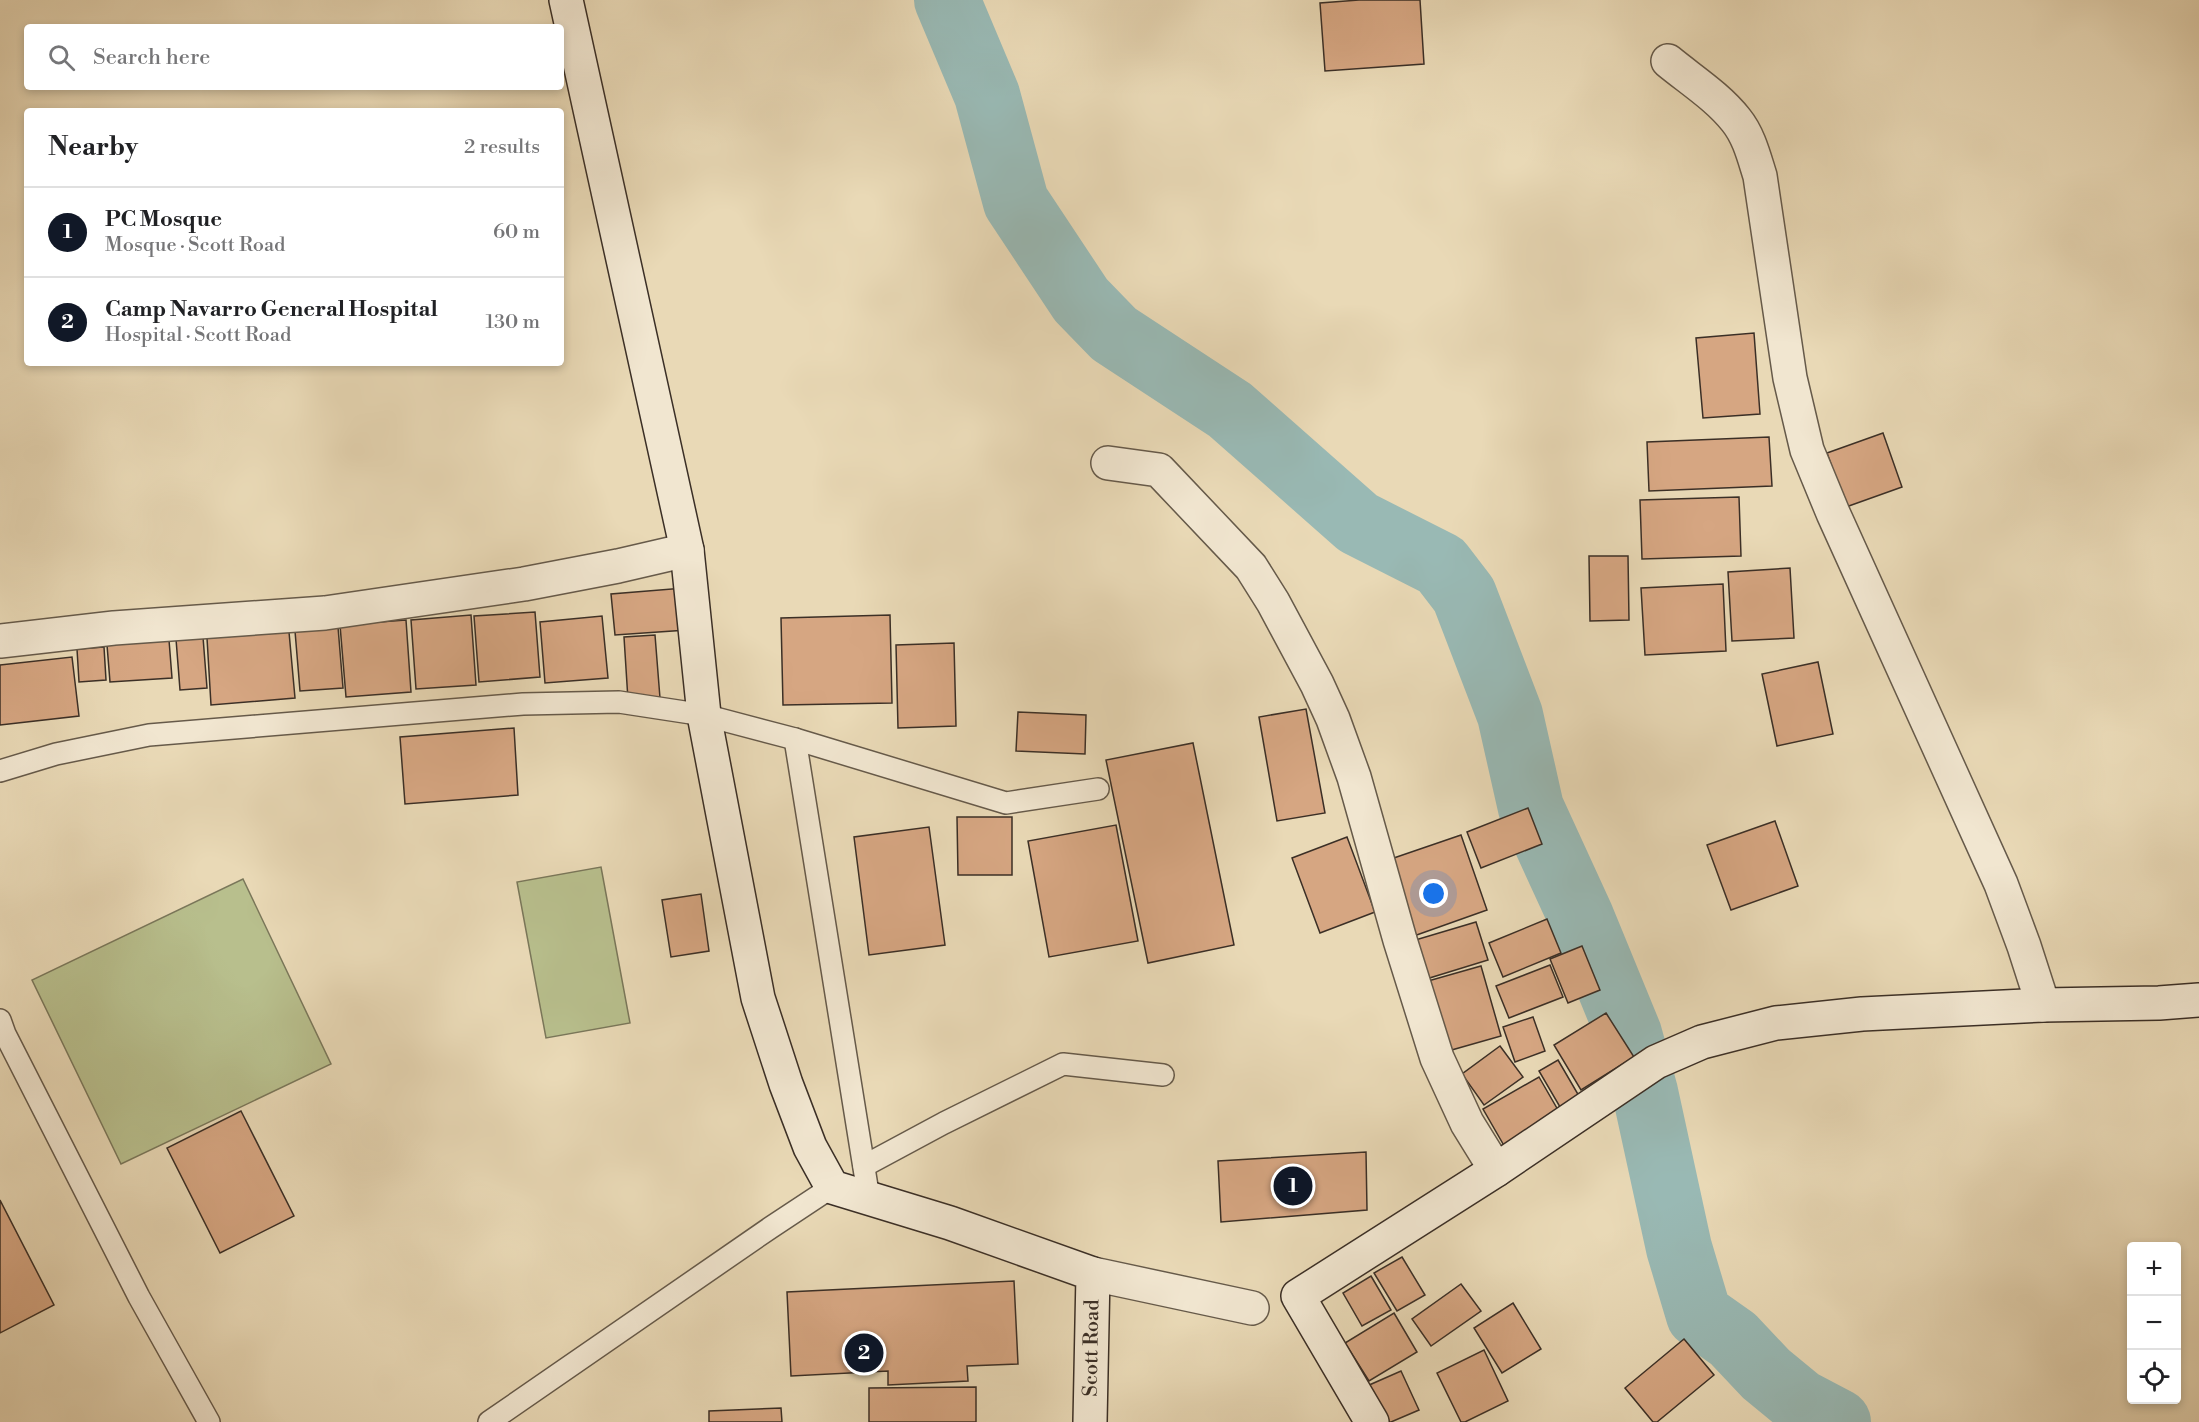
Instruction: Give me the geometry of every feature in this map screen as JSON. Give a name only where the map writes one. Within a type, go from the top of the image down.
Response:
[{"type":"street","points":[[566,0],[687,550],[704,715],[758,998],[786,1084],[810,1147],[832,1187],[950,1223],[1093,1274],[1252,1308]]},
{"type":"street","points":[[1668,61],[1716,99],[1737,120],[1751,146],[1760,176],[1790,378],[1807,450],[1833,513],[2001,884],[2043,1005]]},
{"type":"street","points":[[1108,463],[1159,470],[1251,567],[1273,602],[1334,719],[1354,777],[1400,940],[1437,1058],[1467,1123],[1496,1170]]},
{"type":"street","points":[[0,641],[114,628],[325,613],[524,584],[687,550]]},
{"type":"street","points":[[1372,1422],[1298,1296],[1496,1170],[1647,1069],[1702,1042],[1776,1023],[1862,1014],[2199,1000]]},
{"type":"street","name":"Scott Road","points":[[1090,1422],[1093,1274]]},
{"type":"lane","points":[[0,771],[56,754],[149,735],[523,704],[619,702],[704,715],[795,738],[1005,803],[1098,789]]},
{"type":"lane","points":[[795,738],[869,1199]]},
{"type":"lane","points":[[0,1020],[10,1045],[139,1297],[209,1422]]},
{"type":"lane","points":[[864,1167],[944,1123],[1064,1064],[1163,1075]]},
{"type":"lane","points":[[489,1422],[832,1187]]},
{"type":"green space","points":[[601,867],[630,1023],[546,1038],[517,882]]},
{"type":"green space","points":[[243,879],[331,1064],[121,1164],[32,980]]},
{"type":"building","points":[[1359,0],[1420,0],[1424,64],[1325,71],[1320,3]]},
{"type":"building","points":[[1754,333],[1760,414],[1703,418],[1696,338]]},
{"type":"building","points":[[1883,433],[1902,487],[1846,507],[1827,453]]},
{"type":"building","points":[[1769,437],[1772,486],[1649,491],[1647,442]]},
{"type":"building","points":[[1739,497],[1741,556],[1642,559],[1640,500]]},
{"type":"building","points":[[1589,556],[1628,556],[1629,620],[1590,621]]},
{"type":"building","points":[[1790,568],[1794,638],[1732,641],[1728,572]]},
{"type":"building","points":[[1723,584],[1726,651],[1645,655],[1641,588]]},
{"type":"building","points":[[684,588],[687,630],[615,635],[611,594]]},
{"type":"building","points":[[535,612],[540,677],[479,682],[474,616]]},
{"type":"building","points":[[471,615],[476,685],[416,689],[411,620]]},
{"type":"building","points":[[890,615],[892,703],[783,705],[781,618]]},
{"type":"building","points":[[602,616],[608,678],[545,683],[540,622]]},
{"type":"building","points":[[406,620],[411,692],[346,697],[340,625]]},
{"type":"building","points":[[338,627],[343,688],[300,691],[295,631]]},
{"type":"building","points":[[289,632],[295,698],[211,705],[207,638]]},
{"type":"building","points":[[655,635],[660,698],[628,700],[624,637]]},
{"type":"building","points":[[203,637],[207,688],[180,690],[176,639]]},
{"type":"building","points":[[169,640],[172,678],[110,682],[107,645]]},
{"type":"building","points":[[954,643],[956,726],[898,728],[896,645]]},
{"type":"building","points":[[104,647],[106,680],[79,682],[77,649]]},
{"type":"building","points":[[72,657],[79,716],[0,725],[0,665]]},
{"type":"building","points":[[1818,662],[1833,734],[1777,746],[1762,674]]},
{"type":"building","points":[[1306,709],[1325,813],[1277,821],[1259,717]]},
{"type":"building","points":[[1018,712],[1086,715],[1085,754],[1016,751]]},
{"type":"building","points":[[514,728],[518,795],[405,804],[400,737]]},
{"type":"building","points":[[1193,743],[1234,945],[1148,963],[1106,760]]},
{"type":"building","points":[[1528,808],[1542,844],[1481,868],[1467,832]]},
{"type":"building","points":[[957,817],[1012,817],[1012,875],[958,875]]},
{"type":"building","points":[[1775,821],[1798,886],[1731,910],[1707,845]]},
{"type":"building","points":[[1116,825],[1138,941],[1049,957],[1028,841]]},
{"type":"building","points":[[929,827],[945,945],[869,955],[854,837]]},
{"type":"building","points":[[1461,835],[1487,910],[1411,937],[1385,861]]},
{"type":"building","points":[[1347,837],[1375,912],[1320,933],[1292,858]]},
{"type":"building","points":[[701,894],[709,951],[671,957],[662,900]]},
{"type":"building","points":[[1547,919],[1561,953],[1503,977],[1489,943]]},
{"type":"building","points":[[1476,922],[1488,960],[1423,980],[1412,941]]},
{"type":"building","points":[[1582,946],[1600,990],[1568,1003],[1550,959]]},
{"type":"building","points":[[1550,965],[1563,997],[1509,1018],[1496,986]]},
{"type":"building","points":[[1481,966],[1501,1036],[1441,1053],[1421,983]]},
{"type":"building","points":[[1606,1013],[1634,1057],[1581,1090],[1554,1045]]},
{"type":"building","points":[[1533,1017],[1545,1051],[1515,1062],[1503,1027]]},
{"type":"building","points":[[1500,1046],[1523,1077],[1484,1105],[1462,1074]]},
{"type":"building","points":[[1558,1060],[1579,1096],[1560,1107],[1539,1071]]},
{"type":"building","points":[[1539,1077],[1562,1117],[1506,1149],[1483,1109]]},
{"type":"building","points":[[241,1111],[294,1216],[220,1253],[167,1148]]},
{"type":"building","points":[[1366,1152],[1367,1210],[1221,1222],[1218,1161]]},
{"type":"building","points":[[0,1200],[54,1305],[0,1333]]},
{"type":"building","points":[[1402,1257],[1425,1295],[1397,1311],[1374,1273]]},
{"type":"building","points":[[1371,1276],[1391,1310],[1362,1326],[1343,1293]]},
{"type":"building","points":[[1014,1281],[1018,1364],[967,1366],[968,1381],[888,1385],[888,1371],[791,1376],[787,1292]]},
{"type":"building","points":[[1461,1284],[1481,1311],[1431,1346],[1412,1319]]},
{"type":"building","points":[[1513,1303],[1541,1349],[1502,1373],[1474,1328]]},
{"type":"building","points":[[1394,1313],[1417,1352],[1369,1381],[1345,1343]]},
{"type":"building","points":[[1684,1339],[1714,1375],[1657,1422],[1653,1422],[1625,1388]]},
{"type":"building","points":[[1484,1350],[1508,1401],[1461,1422],[1437,1373]]},
{"type":"building","points":[[1401,1371],[1419,1410],[1391,1422],[1382,1422],[1367,1386]]},
{"type":"building","points":[[976,1387],[976,1422],[869,1422],[869,1388]]},
{"type":"building","points":[[781,1408],[782,1422],[709,1422],[709,1411]]},
{"type":"waterway","points":[[947,0],[987,95],[1016,202],[1081,300],[1114,334],[1230,410],[1358,523],[1441,565],[1464,595],[1510,715],[1531,808],[1581,917],[1629,1034],[1645,1092],[1679,1248],[1699,1315],[1733,1339],[1766,1374],[1800,1402],[1838,1422]]},
{"type":"place","name":"PC Mosque","points":[[1293,1186]]},
{"type":"place","name":"Camp Navarro General Hospital","points":[[864,1353]]}]
